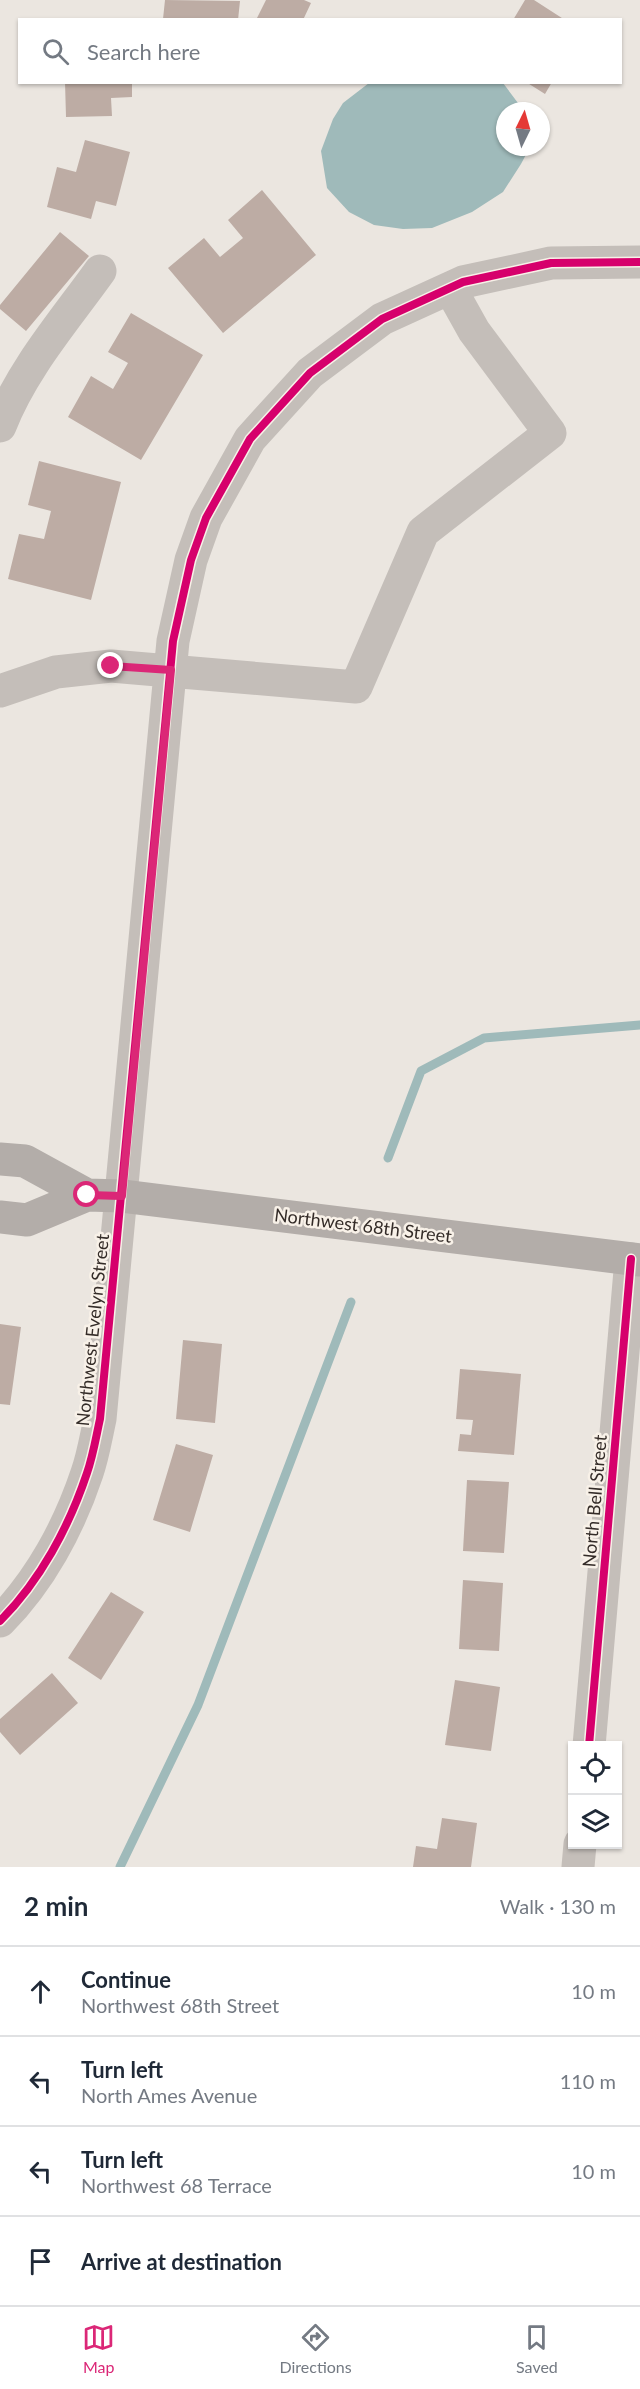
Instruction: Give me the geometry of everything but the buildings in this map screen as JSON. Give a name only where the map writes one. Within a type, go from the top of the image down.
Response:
[{"type":"main road","name":"Northwest 68th Street","points":[[0,1159],[25,1161],[87,1195]]},
{"type":"main road","name":"Northwest 68th Street","points":[[0,1217],[27,1220],[87,1195],[122,1196],[636,1259]]},
{"type":"street","name":"Northwest Evelyn Street","points":[[0,1621],[39,1572],[67,1524],[87,1473],[100,1419],[173,641],[191,560],[206,518],[250,440],[310,373],[382,319],[463,282],[551,262],[640,262]]},
{"type":"street","points":[[0,426],[9,402],[12,373],[100,271]]},
{"type":"street","points":[[0,692],[56,672],[111,666],[356,687],[423,532],[550,433],[474,330],[450,288]]},
{"type":"street","name":"North Bell Street","points":[[589,1741],[636,1259]]},
{"type":"street","points":[[578,1867],[580,1849]]},
{"type":"water","points":[[368,84],[504,84],[517,102],[496,102],[496,156],[525,156],[503,192],[472,212],[432,228],[403,229],[374,225],[349,212],[327,188],[321,151],[333,119],[343,103]]},
{"type":"waterway","points":[[388,1158],[421,1071],[484,1038],[640,1025]]},
{"type":"waterway","points":[[120,1867],[198,1705],[351,1302]]},
{"type":"cycle path","points":[[0,1621],[28,1589],[62,1533],[87,1473],[100,1419],[173,641],[191,560],[206,518],[250,439],[310,373],[382,319],[463,282],[551,263],[640,262]]},
{"type":"cycle path","points":[[589,1741],[631,1259]]},
{"type":"route","points":[[87,1195],[122,1196],[171,670],[111,666]]}]
